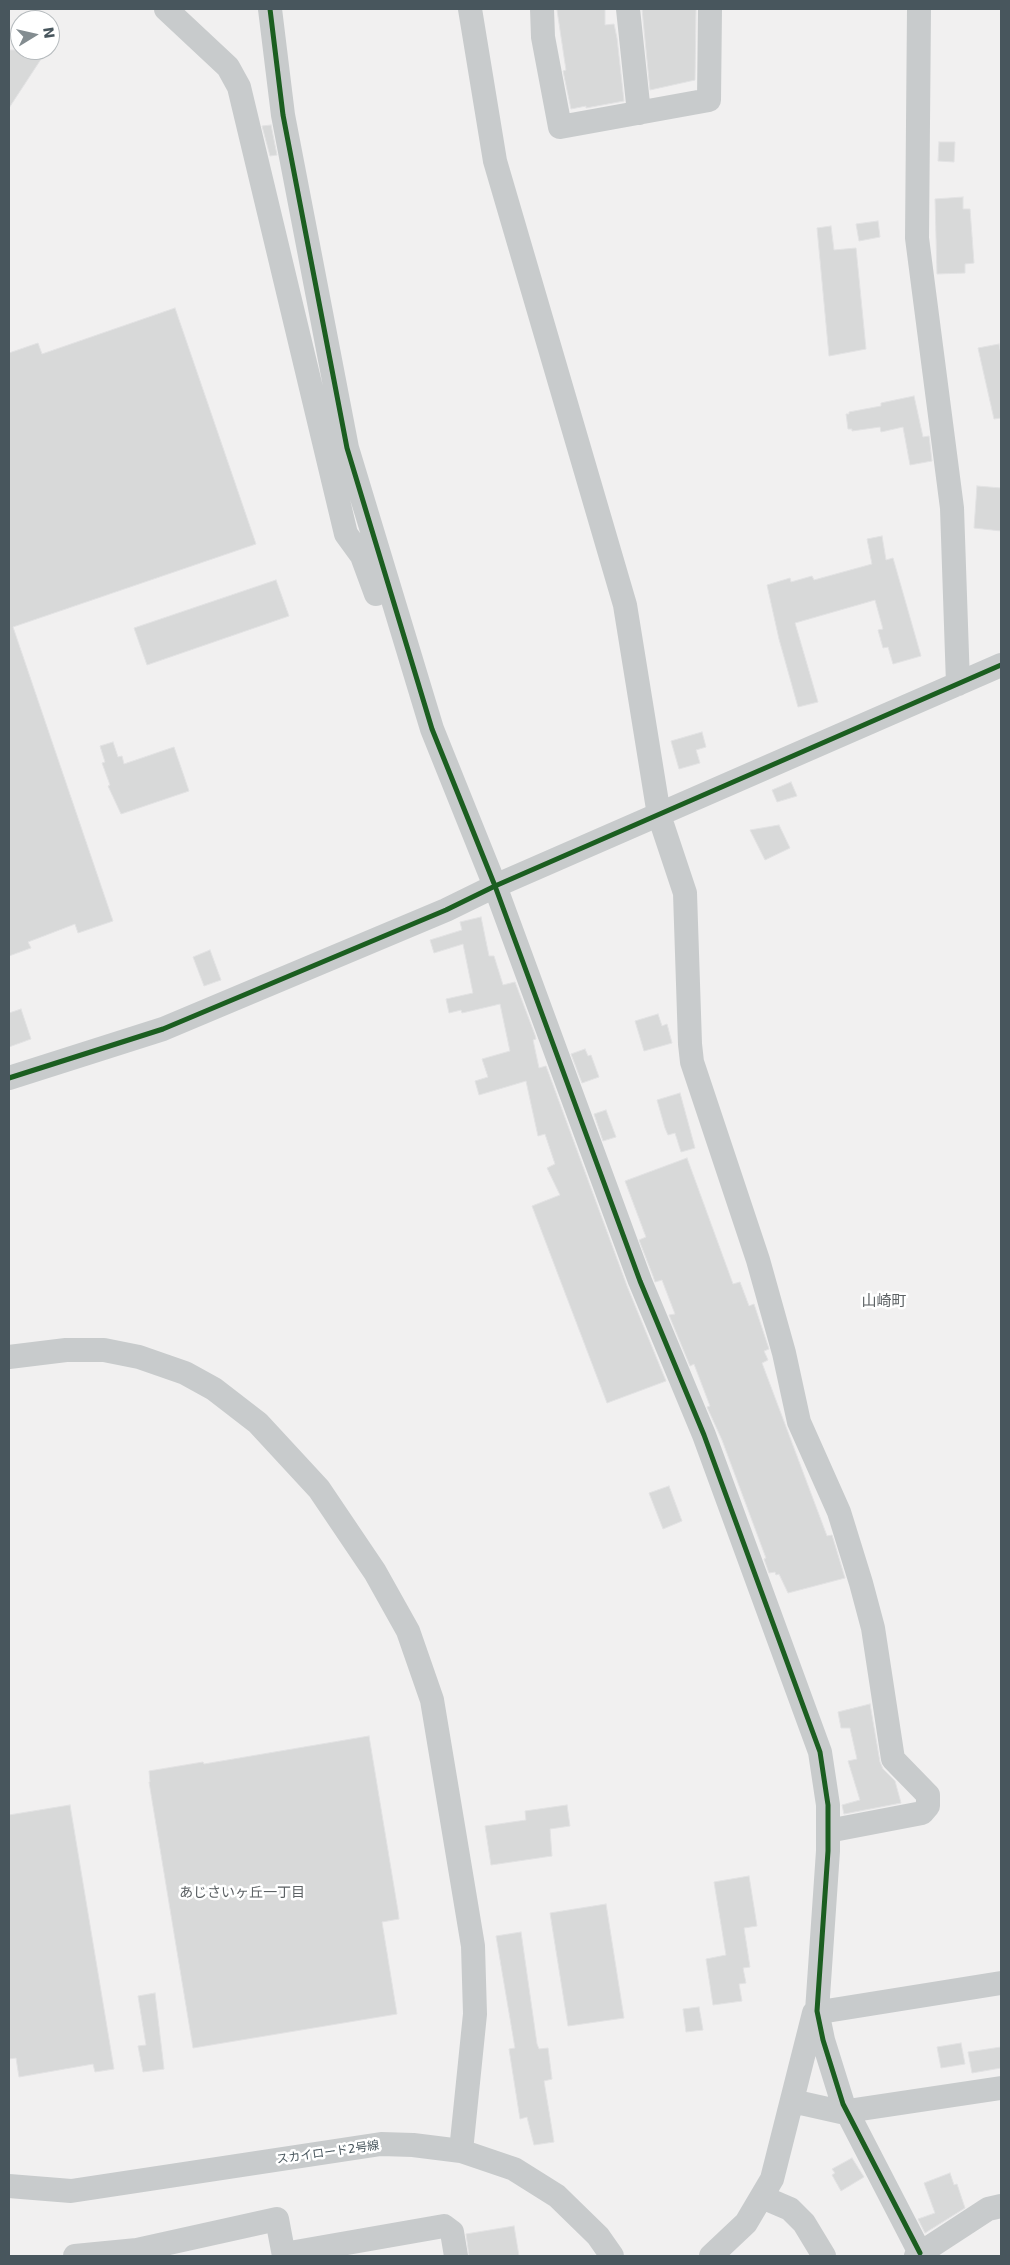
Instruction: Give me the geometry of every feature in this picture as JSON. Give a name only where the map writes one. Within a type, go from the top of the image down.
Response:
[{"type":"street","points":[[166,9],[228,67],[240,87],[346,534],[362,556],[406,671],[425,705]]},
{"type":"street","points":[[270,9],[283,115],[347,448],[432,728],[496,886],[640,1281],[704,1435],[820,1752],[828,1805],[828,1851],[818,2012],[830,2068],[847,2111],[918,2255],[988,2209],[1001,2206]]},
{"type":"street","points":[[470,9],[495,162],[625,605],[659,815],[685,893],[692,1062],[758,1260],[784,1353],[800,1422],[839,1512],[861,1583],[873,1628],[893,1759],[928,1796],[928,1806],[922,1813],[828,1831]]},
{"type":"street","points":[[542,9],[544,37],[560,127],[709,100],[710,9]]},
{"type":"street","points":[[628,9],[639,113]]},
{"type":"street","points":[[919,9],[917,238],[952,508],[958,684]]},
{"type":"street","points":[[9,1078],[163,1029],[446,910],[496,886],[1001,665]]},
{"type":"street","points":[[9,1358],[66,1350],[104,1350],[149,1360],[186,1373],[214,1389],[258,1423],[319,1489],[375,1572],[408,1631],[432,1700],[473,1946],[475,2014],[461,2151]]},
{"type":"street","points":[[710,2256],[746,2223],[772,2179],[814,2013],[1001,1983]]},
{"type":"street","points":[[792,2101],[842,2112],[1001,2088]]},
{"type":"street","name":"スカイロード2号線","points":[[9,2186],[71,2191],[381,2144],[413,2145],[461,2151],[514,2169],[550,2191],[598,2236],[612,2256]]},
{"type":"street","points":[[762,2197],[790,2209],[804,2223],[824,2256]]},
{"type":"street","points":[[75,2256],[171,2249],[277,2219],[284,2255],[444,2226],[452,2232],[456,2256]]},
{"type":"building","points":[[605,9],[605,25],[614,24],[617,38],[624,101],[571,109],[563,71],[566,70],[557,10]]},
{"type":"building","points":[[642,9],[696,9],[695,80],[650,90]]},
{"type":"building","points":[[10,50],[10,60],[40,60],[9,108]]},
{"type":"building","points":[[271,125],[277,155],[270,156],[262,126]]},
{"type":"building","points":[[939,142],[955,142],[954,162],[938,161]]},
{"type":"building","points":[[963,197],[963,209],[970,209],[974,263],[965,264],[965,273],[937,274],[935,199]]},
{"type":"building","points":[[878,221],[880,237],[859,241],[856,224]]},
{"type":"building","points":[[831,226],[834,250],[856,248],[866,349],[829,356],[817,228]]},
{"type":"building","points":[[175,308],[256,544],[13,627],[113,921],[78,933],[75,924],[28,942],[31,948],[9,956],[9,353],[38,343],[42,354]]},
{"type":"building","points":[[999,344],[1001,355],[1001,418],[994,419],[978,348]]},
{"type":"building","points":[[914,396],[923,437],[929,436],[932,461],[910,465],[903,427],[881,432],[880,427],[852,431],[852,429],[848,429],[846,414],[849,414],[849,412],[881,406],[881,403]]},
{"type":"building","points":[[977,486],[1001,488],[1001,531],[974,528]]},
{"type":"building","points":[[882,536],[886,560],[893,558],[921,656],[893,664],[888,647],[883,648],[878,630],[883,629],[875,600],[795,623],[818,702],[798,707],[779,639],[767,585],[790,578],[791,582],[812,576],[814,580],[872,564],[867,539]]},
{"type":"building","points":[[276,580],[289,616],[147,665],[134,628]]},
{"type":"building","points":[[702,732],[706,747],[696,750],[700,763],[679,769],[671,741]]},
{"type":"building","points":[[113,742],[118,757],[122,756],[124,764],[174,747],[189,791],[121,814],[108,786],[110,785],[102,763],[105,762],[100,746]]},
{"type":"building","points":[[791,782],[797,796],[777,802],[772,790]]},
{"type":"building","points":[[779,825],[790,848],[765,860],[750,830]]},
{"type":"building","points":[[481,917],[489,956],[494,956],[503,985],[515,982],[535,1035],[536,1039],[533,1040],[539,1068],[546,1066],[627,1286],[666,1381],[607,1403],[532,1206],[560,1195],[547,1168],[555,1164],[545,1134],[538,1136],[526,1081],[479,1095],[475,1081],[488,1077],[482,1059],[510,1051],[500,1004],[462,1013],[461,1010],[449,1013],[446,999],[473,993],[463,944],[434,953],[430,940],[462,930],[460,922]]},
{"type":"building","points":[[210,950],[221,980],[204,986],[193,957]]},
{"type":"building","points":[[21,1009],[31,1039],[9,1047],[9,1013]]},
{"type":"building","points":[[658,1014],[662,1026],[667,1024],[672,1043],[644,1051],[635,1021]]},
{"type":"building","points":[[585,1049],[588,1056],[591,1055],[599,1077],[582,1083],[571,1054]]},
{"type":"building","points":[[680,1093],[695,1148],[681,1152],[675,1133],[668,1135],[657,1100]]},
{"type":"building","points":[[606,1110],[616,1137],[603,1141],[594,1114]]},
{"type":"building","points":[[687,1158],[733,1284],[740,1282],[749,1306],[754,1304],[769,1349],[764,1351],[768,1360],[762,1363],[827,1536],[832,1535],[845,1578],[788,1593],[779,1574],[776,1575],[775,1572],[769,1573],[764,1559],[766,1558],[722,1440],[707,1407],[710,1406],[694,1364],[690,1366],[669,1315],[675,1314],[662,1280],[655,1282],[639,1240],[646,1237],[625,1181]]},
{"type":"building","points":[[669,1486],[682,1521],[663,1529],[649,1493]]},
{"type":"building","points":[[870,1704],[880,1762],[883,1769],[895,1781],[901,1803],[844,1814],[842,1805],[860,1800],[848,1761],[857,1759],[850,1728],[841,1728],[838,1712]]},
{"type":"building","points":[[369,1736],[399,1919],[382,1922],[397,2014],[193,2048],[149,1782],[149,1771],[203,1762],[204,1764]]},
{"type":"building","points":[[70,1805],[114,2069],[95,2072],[93,2064],[19,2077],[16,2058],[9,2059],[9,1815]]},
{"type":"building","points":[[567,1805],[570,1826],[550,1829],[552,1856],[491,1865],[485,1826],[526,1820],[525,1811]]},
{"type":"building","points":[[749,1876],[757,1926],[744,1928],[750,1967],[743,1968],[746,1983],[739,1984],[742,2001],[713,2005],[706,1959],[726,1955],[714,1882]]},
{"type":"building","points":[[606,1904],[624,2018],[568,2026],[550,1913]]},
{"type":"building","points":[[521,1932],[537,2044],[539,2049],[548,2048],[552,2079],[544,2081],[554,2142],[534,2145],[527,2117],[520,2119],[509,2049],[515,2048],[496,1936]]},
{"type":"building","points":[[155,1993],[164,2069],[143,2072],[138,2046],[146,2045],[138,1996]]},
{"type":"building","points":[[699,2007],[703,2030],[686,2032],[683,2009]]},
{"type":"building","points":[[961,2043],[965,2064],[941,2068],[937,2047]]},
{"type":"building","points":[[1001,2047],[1001,2068],[972,2073],[968,2052]]},
{"type":"building","points":[[852,2158],[864,2177],[841,2191],[832,2175],[835,2173],[832,2169]]},
{"type":"building","points":[[950,2173],[954,2185],[957,2184],[965,2208],[925,2233],[918,2219],[935,2213],[924,2183]]},
{"type":"building","points":[[514,2226],[519,2256],[469,2256],[466,2234]]},
{"type":"cycle path","points":[[270,9],[283,115],[347,448],[432,729],[495,886],[640,1281],[704,1435],[820,1752],[828,1805],[828,1851],[817,2011],[823,2040],[843,2104],[920,2253]]},
{"type":"cycle path","points":[[9,1078],[163,1029],[446,910],[495,886],[1001,665]]},
{"type":"district","name":"山崎町","points":[[884,1302]]},
{"type":"district","name":"あじさいヶ丘一丁目","points":[[242,1893]]}]
